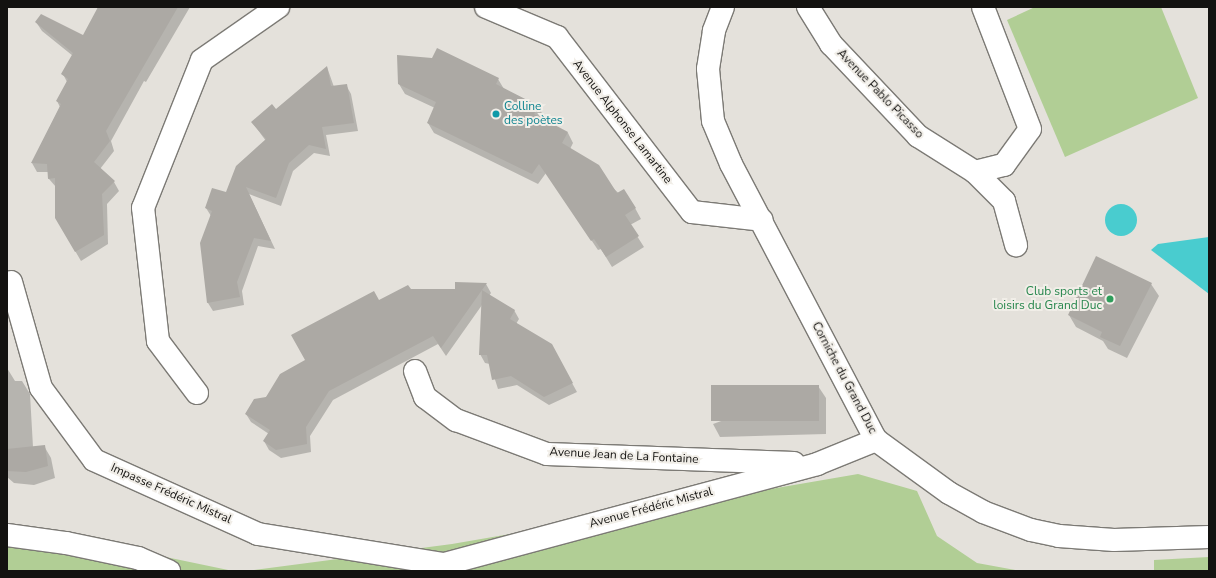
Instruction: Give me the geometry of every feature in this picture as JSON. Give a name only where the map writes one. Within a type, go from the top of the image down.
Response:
[{"type":"street","points":[[197,393],[158,341],[143,208],[202,60],[278,7]]},
{"type":"street","name":"Avenue Alphonse Lamartine","points":[[486,7],[557,37],[692,212],[762,220]]},
{"type":"street","name":"Corniche du Grand Duc","points":[[722,7],[714,31],[708,69],[713,121],[731,164],[762,220],[876,440],[956,497],[983,512],[1031,530],[1059,536],[1114,540],[1209,538]]},
{"type":"street","name":"Avenue Pablo Picasso","points":[[808,7],[831,44],[918,136],[975,172],[1004,202],[1016,245]]},
{"type":"street","points":[[975,172],[1004,165],[1030,129],[983,7]]},
{"type":"street","name":"Impasse Frédéric Mistral","points":[[11,282],[41,388],[94,460],[258,534],[444,564]]},
{"type":"street","name":"Avenue Jean de La Fontaine","points":[[415,371],[425,396],[456,420],[547,454],[817,464]]},
{"type":"street","name":"Avenue Frédéric Mistral","points":[[423,571],[444,564],[817,464],[876,440]]},
{"type":"street","points":[[7,535],[66,543],[138,558],[168,571]]},
{"type":"green space","points":[[1035,7],[1161,7],[1198,98],[1065,157],[1007,20]]},
{"type":"green space","points":[[858,474],[917,491],[937,536],[977,563],[1021,571],[246,571],[452,544]]},
{"type":"green space","points":[[7,524],[233,571],[7,571]]},
{"type":"green space","points":[[1209,557],[1209,571],[1154,571],[1154,560]]},
{"type":"water","points":[[1121,204],[1132,209],[1137,220],[1132,231],[1121,236],[1110,231],[1105,220],[1110,209]]},
{"type":"water","points":[[1209,237],[1209,294],[1151,250],[1158,244]]},
{"type":"building","points":[[98,7],[178,7],[106,131],[110,141],[94,162],[115,181],[102,194],[104,235],[75,252],[55,218],[55,178],[48,179],[47,164],[31,163],[61,104],[56,101],[68,79],[61,74],[73,53],[35,22],[41,14],[83,35]]},
{"type":"building","points":[[437,48],[499,78],[496,84],[539,106],[534,114],[568,132],[562,143],[599,165],[617,193],[624,189],[636,208],[625,215],[639,236],[606,257],[594,239],[591,241],[539,164],[532,174],[427,123],[436,102],[398,84],[397,55],[432,58]]},
{"type":"building","points":[[327,66],[331,86],[347,84],[354,123],[322,127],[326,149],[309,145],[289,163],[276,198],[246,187],[271,241],[254,238],[237,282],[240,297],[207,303],[200,243],[212,211],[205,208],[212,188],[226,192],[236,166],[266,139],[251,122],[272,104],[276,109]]},
{"type":"building","name":"Club sports et loisirs du Grand Duc","points":[[1096,256],[1152,283],[1120,346],[1100,337],[1102,332],[1068,315]]},
{"type":"building","points":[[455,282],[487,283],[441,348],[433,336],[329,391],[306,427],[307,444],[276,450],[263,441],[270,430],[245,414],[254,399],[266,397],[280,374],[305,360],[291,335],[374,291],[379,300],[408,285],[411,289],[455,289]]},
{"type":"building","points":[[482,290],[515,310],[510,319],[552,344],[573,383],[544,397],[511,376],[492,380],[487,355],[479,355]]},
{"type":"building","points":[[711,385],[819,385],[819,421],[711,421]]},
{"type":"building","points":[[45,445],[48,466],[26,472],[7,471],[7,449]]},
{"type":"place","name":"Colline des poètes","points":[[496,114]]},
{"type":"place","name":"Club sports et loisirs du Grand Duc","points":[[1110,299]]}]
